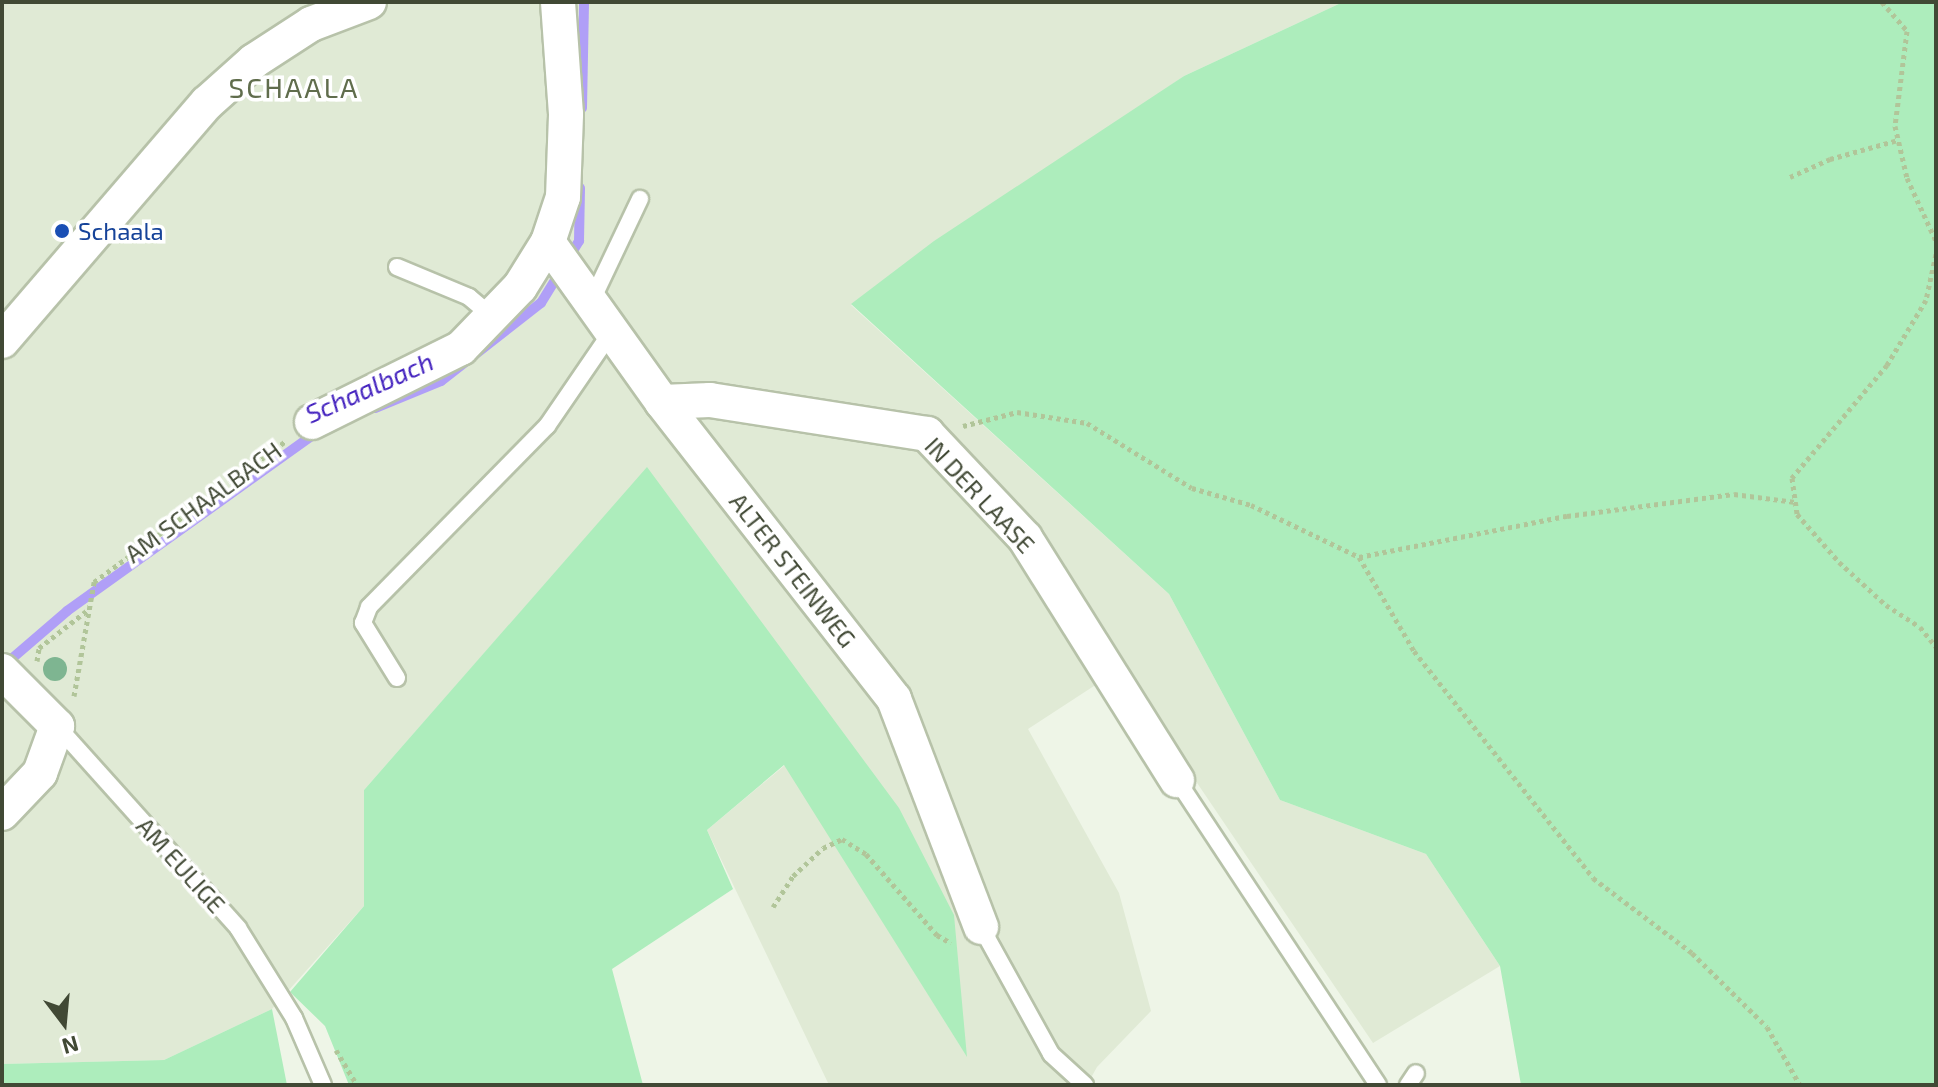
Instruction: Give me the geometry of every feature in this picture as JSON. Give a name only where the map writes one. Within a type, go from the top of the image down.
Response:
[{"type":"street","points":[[2,341],[207,103],[254,61],[311,24],[369,2]]},
{"type":"street","points":[[312,422],[461,348],[553,249],[563,197],[566,114],[558,2]]},
{"type":"street","name":"ALTER STEINWEG","points":[[553,249],[613,329],[662,402],[894,699],[971,938]]},
{"type":"street","name":"IN DER LAASE","points":[[662,402],[710,400],[927,434],[1025,538],[1177,780]]},
{"type":"street","name":"AM EULIGE","points":[[15,685],[57,726]]},
{"type":"street","points":[[2,813],[40,773],[57,726]]},
{"type":"lane","points":[[588,294],[640,199]]},
{"type":"lane","points":[[397,267],[469,297],[492,316]]},
{"type":"lane","points":[[397,678],[363,623],[369,607],[547,426],[613,329]]},
{"type":"lane","name":"AM EULIGE","points":[[57,726],[238,928],[294,1018],[323,1085]]},
{"type":"lane","points":[[1177,780],[1378,1085]]},
{"type":"lane","points":[[971,938],[1051,1054],[1085,1085]]},
{"type":"path","points":[[1882,2],[1907,31],[1897,80],[1898,140],[1907,178],[1936,241]]},
{"type":"path","points":[[1790,177],[1830,159],[1898,140]]},
{"type":"path","points":[[1936,254],[1926,300],[1887,365],[1792,478],[1797,514],[1839,562],[1886,605],[1920,627],[1936,647]]},
{"type":"path","points":[[927,434],[1017,412],[1087,423],[1192,488],[1251,505],[1359,557],[1414,651],[1593,878],[1692,953],[1767,1027],[1800,1085]]},
{"type":"path","name":"AM SCHAALBACH","points":[[57,726],[79,688],[94,582],[312,422]]},
{"type":"path","points":[[1359,557],[1567,516],[1719,496],[1795,502]]},
{"type":"path","points":[[15,685],[39,648],[90,606]]},
{"type":"path","points":[[773,907],[793,876],[823,848],[842,839],[866,854],[937,935],[971,938]]},
{"type":"shaded area","points":[[2,2],[1343,2],[1184,76],[851,305],[1169,594],[1280,800],[1426,854],[1500,966],[1373,1043],[1120,669],[1028,729],[1119,893],[1151,1011],[1097,1067],[1087,1085],[829,1085],[707,830],[785,765],[966,1055],[647,468],[364,790],[364,906],[272,1009],[164,1060],[2,1064]]},
{"type":"green space","points":[[1343,2],[1936,2],[1936,1085],[1521,1085],[1500,966],[1426,854],[1280,800],[1169,594],[851,304],[934,241],[1184,76]]},
{"type":"green space","points":[[647,467],[899,808],[954,915],[967,1057],[784,765],[707,830],[733,889],[612,969],[643,1085],[349,1085],[325,1026],[290,992],[364,906],[364,790]]},
{"type":"green space","points":[[272,1009],[287,1085],[2,1085],[2,1064],[164,1060]]},
{"type":"waterway","name":"Schaalbach","points":[[582,108],[584,2]]},
{"type":"waterway","name":"Schaalbach","points":[[375,408],[441,381],[541,303],[579,241],[580,188]]},
{"type":"waterway","name":"Schaalbach","points":[[2,667],[67,611],[316,433]]},
{"type":"place","name":"Schaala","points":[[62,231]]},
{"type":"district","name":"SCHAALA","points":[[294,87]]}]
